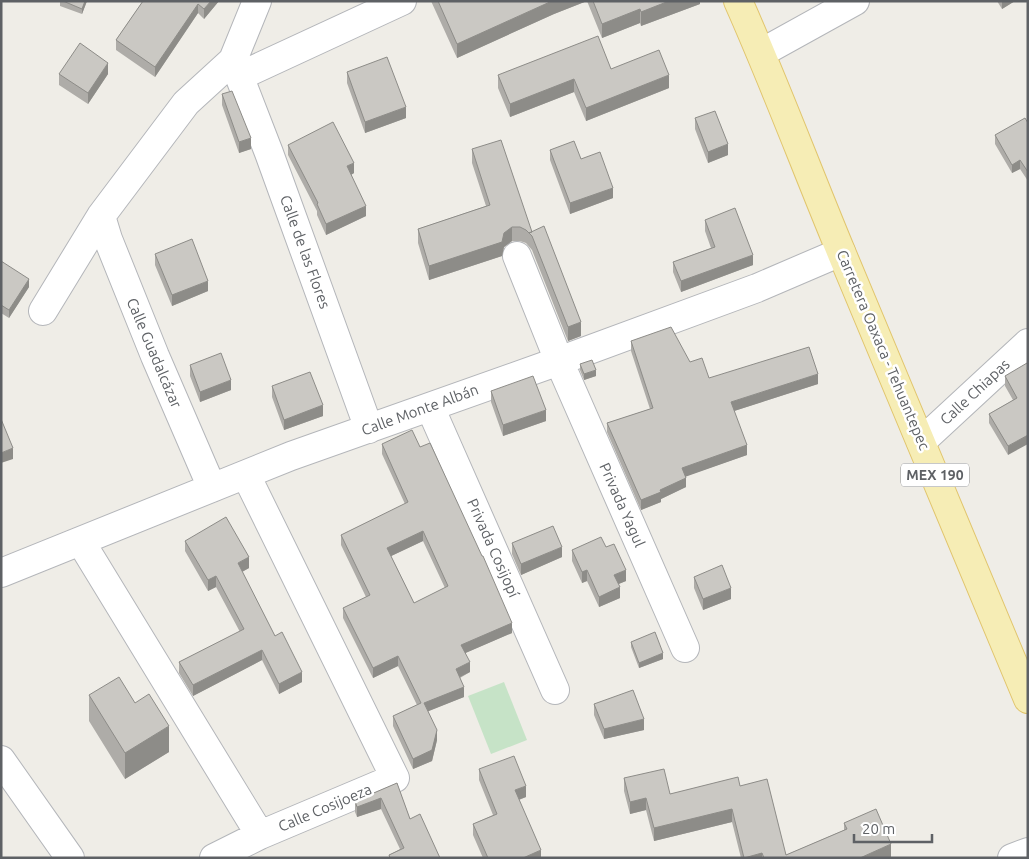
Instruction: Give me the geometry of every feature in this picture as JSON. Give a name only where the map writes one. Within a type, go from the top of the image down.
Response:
[{"type":"main road","name":"Carretera Oaxaca - Tehuantepec","points":[[738,1],[1028,699]]},
{"type":"street","points":[[236,68],[257,1]]},
{"type":"street","points":[[43,311],[101,216],[186,103],[236,68],[284,55],[402,1]]},
{"type":"street","points":[[761,53],[856,1]]},
{"type":"street","name":"Calle de las Flores","points":[[236,68],[368,429]]},
{"type":"street","name":"Calle Guadalcázar","points":[[101,216],[108,239],[155,356],[212,488]]},
{"type":"street","name":"Calle Monte Albán","points":[[1,573],[291,456],[559,361],[756,288],[841,252]]},
{"type":"street","name":"Privada Yagul","points":[[517,256],[559,361],[685,648]]},
{"type":"street","name":"Calle Chiapas","points":[[921,442],[1028,343]]},
{"type":"street","name":"Privada Cosijopí","points":[[430,406],[555,690]]},
{"type":"street","name":"Calle Cosijoeza","points":[[81,542],[260,836],[395,778],[246,475]]},
{"type":"street","points":[[1,760],[70,858]]},
{"type":"street","points":[[214,858],[260,836]]},
{"type":"street","points":[[1012,858],[1028,852]]},
{"type":"green space","points":[[504,682],[527,740],[491,754],[468,696]]},
{"type":"building","points":[[63,1],[85,1],[82,9]]},
{"type":"building","points":[[143,1],[211,1],[204,9],[198,4],[155,67],[116,40]]},
{"type":"building","points":[[438,1],[552,1],[457,44]]},
{"type":"building","points":[[593,1],[669,1],[641,12],[640,9],[602,24]]},
{"type":"building","points":[[598,36],[611,69],[659,50],[669,75],[586,108],[574,79],[510,104],[498,75]]},
{"type":"building","points":[[80,43],[108,63],[88,93],[59,74]]},
{"type":"building","points":[[387,57],[406,107],[365,122],[347,72]]},
{"type":"building","points":[[232,91],[251,138],[239,142],[222,94]]},
{"type":"building","points":[[715,111],[728,144],[708,152],[695,118]]},
{"type":"building","points":[[1025,118],[1028,123],[1028,172],[1020,160],[1012,165],[995,135]]},
{"type":"building","points":[[333,122],[354,163],[347,166],[366,206],[326,224],[318,203],[288,145]]},
{"type":"building","points":[[501,140],[532,232],[529,233],[520,227],[512,227],[504,233],[502,242],[429,266],[418,229],[490,205],[472,149]]},
{"type":"building","points":[[574,141],[581,159],[600,152],[613,188],[570,203],[550,150]]},
{"type":"building","points":[[735,208],[753,255],[681,281],[673,262],[715,247],[705,220]]},
{"type":"building","points":[[544,226],[581,322],[568,327],[532,236],[529,233]]},
{"type":"building","points":[[192,239],[208,281],[172,295],[155,254]]},
{"type":"building","points":[[1,261],[29,279],[9,310],[1,305]]},
{"type":"building","points":[[671,327],[690,362],[702,358],[709,378],[809,347],[818,374],[731,402],[747,445],[682,468],[686,478],[660,490],[661,492],[641,500],[607,423],[653,408],[631,341]]},
{"type":"building","points":[[221,353],[231,380],[200,392],[190,365]]},
{"type":"building","points":[[592,360],[596,370],[584,374],[580,364]]},
{"type":"building","points":[[1027,363],[1028,435],[1008,446],[989,414],[1017,398],[1005,376]]},
{"type":"building","points":[[310,372],[323,405],[284,420],[272,386]]},
{"type":"building","points":[[533,376],[546,410],[503,425],[491,391]]},
{"type":"building","points":[[1,419],[13,448],[1,453]]},
{"type":"building","points":[[412,430],[420,447],[430,443],[512,623],[461,645],[470,662],[456,669],[464,687],[424,703],[437,730],[432,750],[413,759],[393,716],[421,703],[398,656],[373,668],[343,608],[370,595],[341,535],[408,502],[382,444]],"holes":[[[423,531],[448,586],[414,603],[387,548]]]},
{"type":"building","points":[[226,517],[249,557],[238,563],[275,636],[282,632],[302,672],[279,684],[262,650],[193,685],[179,662],[244,629],[216,576],[208,580],[185,541]]},
{"type":"building","points":[[553,526],[562,547],[521,564],[512,543]]},
{"type":"building","points":[[601,537],[606,547],[614,544],[626,570],[614,575],[620,587],[599,597],[587,570],[582,572],[572,550]]},
{"type":"building","points":[[722,565],[731,588],[703,599],[694,577]]},
{"type":"building","points":[[655,632],[663,653],[639,663],[631,642]]},
{"type":"building","points":[[119,677],[135,703],[149,694],[169,726],[125,753],[89,695]]},
{"type":"building","points":[[633,690],[644,719],[604,729],[594,704]]},
{"type":"building","points":[[514,756],[526,786],[515,790],[541,850],[523,858],[488,858],[473,824],[497,814],[479,769]]},
{"type":"building","points":[[664,769],[670,794],[738,777],[740,786],[767,779],[786,855],[847,829],[844,823],[876,809],[891,844],[860,858],[764,858],[762,853],[744,858],[732,809],[654,828],[646,798],[630,802],[624,778]]},
{"type":"building","points":[[397,783],[410,819],[420,814],[440,858],[390,858],[389,855],[404,848],[381,798],[357,807],[355,801]]}]
